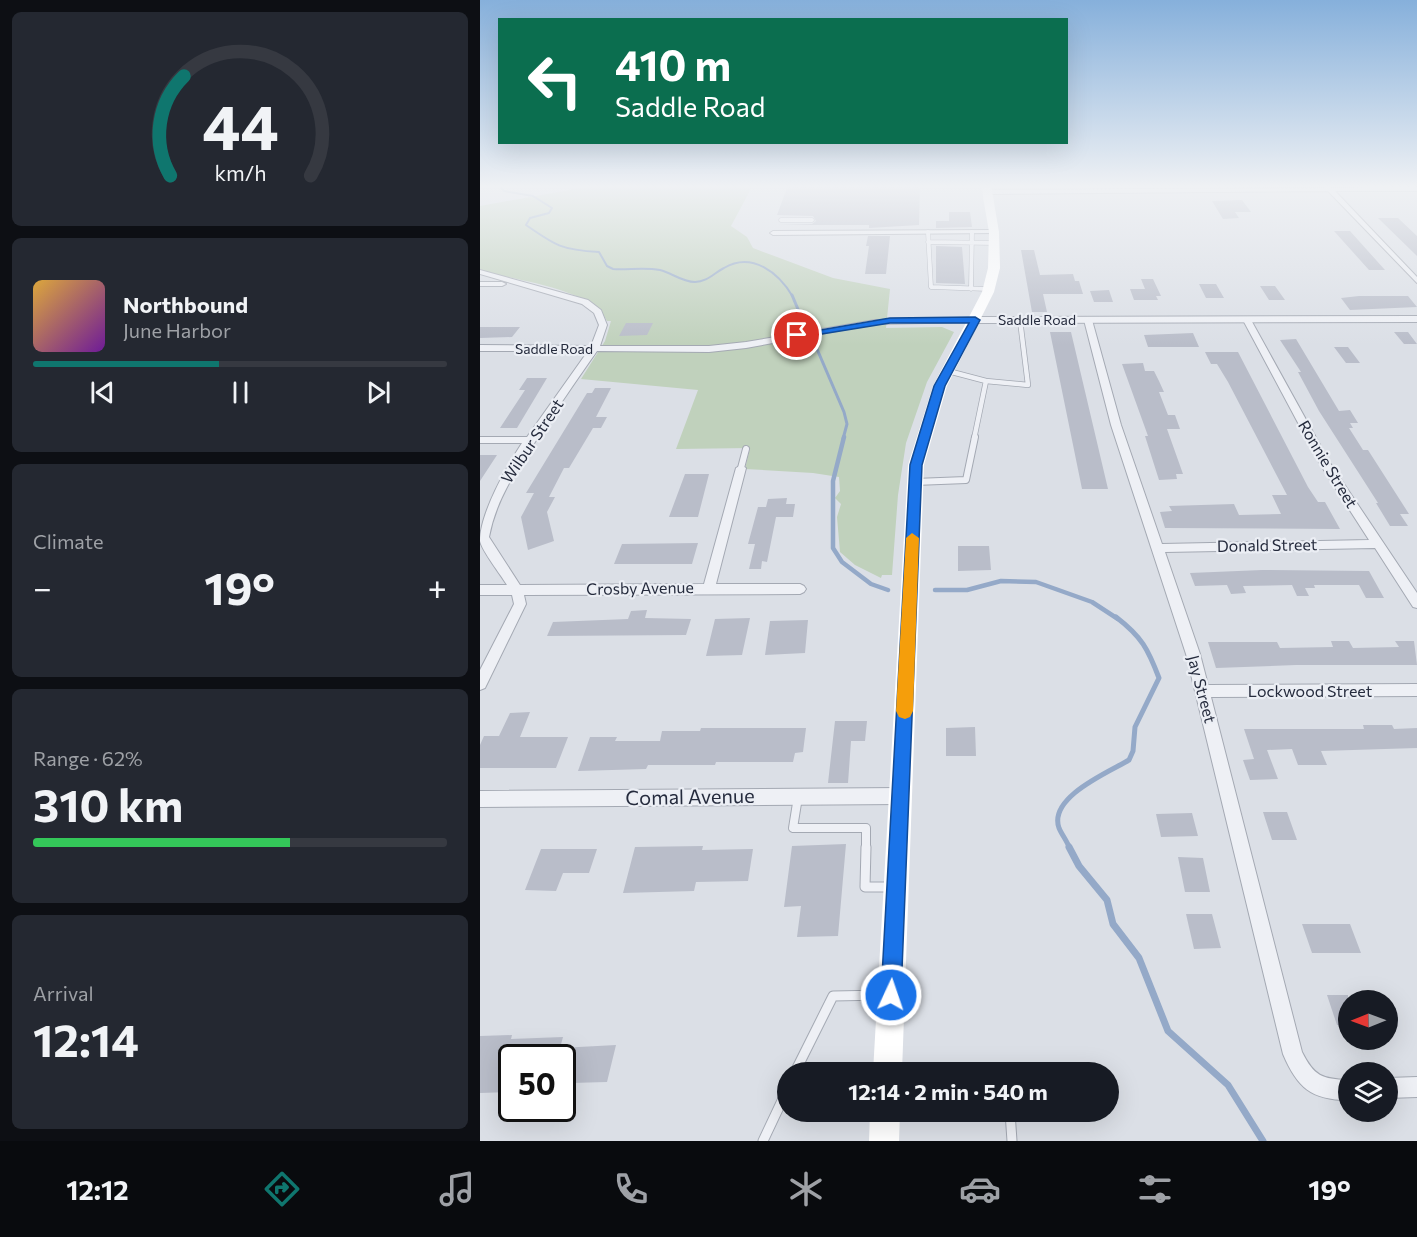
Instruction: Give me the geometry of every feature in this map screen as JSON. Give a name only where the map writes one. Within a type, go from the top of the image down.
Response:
[{"type":"main road","points":[[888,1062],[915,482],[922,436],[947,371],[975,320],[980,289],[994,268],[994,238]]},
{"type":"main road","points":[[884,1141],[885,1122]]},
{"type":"street","points":[[1376,238],[1417,281]]},
{"type":"street","name":"Wilbur Street","points":[[480,272],[585,302],[598,312],[603,331],[492,500],[483,525],[483,537],[517,590]]},
{"type":"street","points":[[480,284],[518,284]]},
{"type":"street","name":"Saddle Road","points":[[480,348],[709,349],[746,345],[875,322],[1417,319]]},
{"type":"street","name":"Jay Street","points":[[1088,320],[1116,425],[1193,654],[1297,1063],[1308,1082],[1321,1088],[1338,1089]]},
{"type":"street","name":"Ronnie Street","points":[[1247,320],[1325,464],[1417,603]]},
{"type":"street","points":[[480,440],[531,440]]},
{"type":"street","points":[[709,588],[741,468]]},
{"type":"street","name":"Donald Street","points":[[1157,548],[1378,544]]},
{"type":"street","name":"Crosby Avenue","points":[[480,590],[800,589]]},
{"type":"street","points":[[480,684],[520,604],[517,590]]},
{"type":"street","name":"Lockwood Street","points":[[1202,691],[1417,690]]},
{"type":"street","name":"Comal Avenue","points":[[480,799],[901,796]]},
{"type":"street","points":[[1398,1088],[1417,1087]]},
{"type":"lane","points":[[928,238],[931,287],[980,289],[972,238]]},
{"type":"lane","points":[[928,242],[972,242],[989,238]]},
{"type":"lane","points":[[947,371],[986,381],[1029,385],[1020,320]]},
{"type":"lane","points":[[915,482],[966,480],[986,381]]},
{"type":"lane","points":[[741,468],[746,449]]},
{"type":"lane","points":[[798,796],[793,828],[866,828],[865,887],[896,886]]},
{"type":"lane","points":[[800,1062],[833,996],[891,995]]},
{"type":"lane","points":[[763,1141],[777,1111]]},
{"type":"lane","points":[[1011,1122],[1012,1141]]},
{"type":"green space","points":[[480,238],[748,238],[753,248],[833,278],[890,289],[886,328],[942,327],[954,332],[927,382],[906,443],[898,495],[892,575],[882,575],[881,578],[855,565],[840,552],[837,517],[841,504],[835,498],[840,491],[839,477],[745,469],[750,448],[676,449],[698,390],[581,379],[605,341],[611,321],[607,321],[598,309],[585,300],[568,293],[480,270]]},
{"type":"building","points":[[868,238],[890,238],[886,274],[865,274],[869,246],[866,246]]},
{"type":"building","points":[[1341,238],[1357,238],[1385,270],[1369,270]]},
{"type":"building","points":[[1399,238],[1417,238],[1417,256]]},
{"type":"building","points":[[936,246],[962,247],[965,284],[936,283]]},
{"type":"building","points":[[1021,250],[1034,250],[1040,275],[1073,274],[1075,281],[1079,281],[1083,294],[1043,294],[1047,312],[1032,312]]},
{"type":"building","points":[[1141,279],[1153,279],[1161,296],[1156,296],[1158,300],[1134,300],[1130,289],[1145,289]]},
{"type":"building","points":[[1199,284],[1216,284],[1224,298],[1206,298]]},
{"type":"building","points":[[1260,286],[1275,286],[1285,300],[1269,300]]},
{"type":"building","points":[[1109,290],[1113,302],[1094,302],[1090,291]]},
{"type":"building","points":[[1408,296],[1417,307],[1350,310],[1341,298]]},
{"type":"building","points":[[626,323],[653,323],[647,335],[619,336]]},
{"type":"building","points":[[480,327],[520,327],[512,337],[480,338]]},
{"type":"building","points":[[1050,332],[1071,332],[1108,489],[1082,489]]},
{"type":"building","points":[[1394,332],[1408,332],[1417,344],[1404,344]]},
{"type":"building","points":[[1193,333],[1199,347],[1148,347],[1144,335]]},
{"type":"building","points":[[1296,339],[1339,411],[1350,410],[1358,423],[1350,423],[1353,428],[1349,428],[1363,450],[1368,450],[1409,514],[1400,514],[1408,526],[1390,526],[1376,503],[1378,503],[1319,411],[1298,372],[1301,372],[1280,340]]},
{"type":"building","points":[[1334,347],[1348,347],[1360,363],[1346,363]]},
{"type":"building","points":[[1205,352],[1238,352],[1308,487],[1318,502],[1325,502],[1340,529],[1165,528],[1160,512],[1172,511],[1169,506],[1234,504],[1239,515],[1281,514],[1272,495],[1287,495],[1228,382],[1217,364],[1211,364]]},
{"type":"building","points":[[1143,363],[1145,371],[1154,371],[1164,392],[1159,392],[1168,415],[1175,415],[1180,429],[1167,429],[1183,474],[1176,474],[1177,479],[1159,480],[1145,436],[1148,436],[1122,364]]},
{"type":"building","points":[[527,378],[547,378],[517,428],[500,428],[525,390],[519,390]]},
{"type":"building","points":[[595,388],[611,388],[596,417],[607,417],[601,428],[593,428],[569,468],[564,468],[549,497],[555,497],[547,512],[554,541],[528,550],[521,517],[534,493],[526,493],[587,393],[592,393]]},
{"type":"building","points":[[480,455],[497,455],[480,481]]},
{"type":"building","points":[[685,474],[709,474],[698,517],[669,517]]},
{"type":"building","points":[[787,498],[786,504],[795,504],[793,517],[776,517],[767,562],[762,561],[761,569],[749,569],[755,544],[748,544],[758,507],[766,507],[768,499]]},
{"type":"building","points":[[698,543],[692,564],[614,564],[622,544]]},
{"type":"building","points":[[958,546],[989,546],[991,570],[958,571]]},
{"type":"building","points":[[1262,570],[1369,571],[1384,598],[1366,598],[1359,585],[1314,585],[1315,588],[1305,588],[1309,596],[1297,596],[1292,585],[1243,586],[1246,593],[1231,594],[1227,585],[1195,586],[1190,573]]},
{"type":"building","points":[[647,610],[645,618],[691,619],[686,635],[547,636],[553,622],[628,619],[631,611]]},
{"type":"building","points":[[750,618],[742,655],[706,656],[715,619]]},
{"type":"building","points":[[808,620],[805,653],[765,655],[770,621]]},
{"type":"building","points":[[1331,641],[1349,641],[1353,648],[1399,647],[1395,641],[1414,641],[1417,665],[1296,665],[1216,668],[1208,642],[1277,642],[1280,648],[1333,647]]},
{"type":"building","points":[[530,712],[520,737],[568,737],[556,768],[480,768],[480,745],[484,736],[499,736],[510,713]]},
{"type":"building","points":[[835,721],[867,721],[865,741],[851,741],[848,783],[828,783]]},
{"type":"building","points":[[1363,725],[1392,725],[1394,729],[1417,728],[1417,748],[1321,751],[1327,765],[1298,765],[1292,749],[1267,750],[1278,779],[1250,780],[1243,760],[1254,759],[1244,729],[1364,729]]},
{"type":"building","points":[[975,727],[976,756],[946,756],[946,728]]},
{"type":"building","points":[[701,728],[806,728],[803,752],[795,753],[793,762],[716,762],[715,765],[648,765],[646,769],[578,771],[590,737],[617,737],[615,741],[660,741],[662,731],[700,731]]},
{"type":"building","points":[[1263,812],[1287,812],[1297,840],[1272,840]]},
{"type":"building","points":[[1192,813],[1198,836],[1161,837],[1156,814]]},
{"type":"building","points":[[846,844],[838,936],[797,937],[801,906],[784,907],[792,846]]},
{"type":"building","points":[[703,846],[702,850],[753,849],[748,881],[696,882],[694,891],[623,893],[635,847]]},
{"type":"building","points":[[541,849],[597,849],[589,873],[563,873],[556,891],[525,890]]},
{"type":"building","points":[[1178,857],[1203,858],[1210,892],[1185,892]]},
{"type":"building","points":[[1186,914],[1212,914],[1221,948],[1194,949]]},
{"type":"building","points":[[1302,924],[1350,924],[1361,953],[1312,953]]},
{"type":"building","points":[[1327,995],[1338,995],[1337,1025]]},
{"type":"building","points":[[512,1035],[511,1039],[563,1037],[561,1044],[498,1044],[498,1092],[480,1093],[480,1036]]},
{"type":"building","points":[[616,1045],[607,1082],[576,1083],[576,1047]]},
{"type":"waterway","points":[[545,238],[560,246],[599,252],[607,266],[613,269],[660,270],[686,281],[699,282],[734,263],[754,263],[772,273],[793,296]]},
{"type":"waterway","points":[[793,296],[805,326]]},
{"type":"waterway","points":[[814,342],[844,412],[847,424],[843,439]]},
{"type":"waterway","points":[[844,437],[833,481],[833,548],[842,562],[871,584],[888,590]]},
{"type":"waterway","points":[[935,590],[967,590],[1001,581],[1036,582],[1092,602],[1118,619]]},
{"type":"waterway","points":[[1070,849],[1059,828],[1058,817],[1062,806],[1082,787],[1129,760],[1133,751],[1135,727],[1159,678],[1143,644],[1116,617]]},
{"type":"waterway","points":[[1069,847],[1079,866],[1107,900],[1113,924],[1139,958],[1168,1031],[1228,1085],[1263,1141]]},
{"type":"slow traffic","points":[[905,711],[912,538]]},
{"type":"route","points":[[797,335],[840,326],[890,321],[975,320],[940,386],[922,436],[916,465],[891,995]]}]
